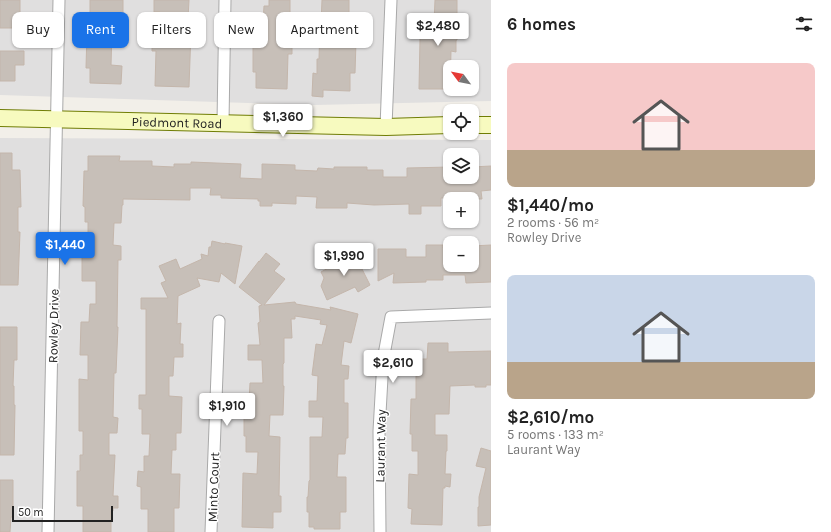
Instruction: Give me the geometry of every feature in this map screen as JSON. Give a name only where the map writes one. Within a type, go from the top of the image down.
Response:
[{"type":"main road","name":"Piedmont Road","points":[[0,118],[386,127],[443,125]]},
{"type":"main road","points":[[479,125],[491,125]]},
{"type":"street","name":"Rowley Drive","points":[[48,532],[59,0]]},
{"type":"street","points":[[223,122],[225,0]]},
{"type":"street","points":[[386,127],[390,0]]},
{"type":"street","name":"Laurant Way","points":[[380,532],[379,431],[383,360],[391,317],[491,313]]},
{"type":"street","name":"Minto Court","points":[[211,532],[219,321]]},
{"type":"shaded area","points":[[0,0],[491,0],[491,101],[315,105],[0,95]]},
{"type":"shaded area","points":[[0,138],[491,140],[491,532],[0,532]]},
{"type":"building","points":[[0,0],[20,0],[20,12],[12,12],[12,28],[0,28]]},
{"type":"building","points":[[90,0],[123,0],[123,12],[90,12]]},
{"type":"building","points":[[154,0],[189,0],[188,12],[154,12]]},
{"type":"building","points":[[269,0],[290,0],[290,12],[276,12],[276,48],[292,48],[292,54],[288,54],[287,89],[256,88],[256,72],[253,72],[253,48],[268,48],[268,12],[264,12],[264,6],[269,6]]},
{"type":"building","points":[[322,0],[349,0],[349,12],[321,12]]},
{"type":"building","points":[[435,0],[457,0],[456,52],[451,51],[451,60],[443,60],[443,89],[419,89],[420,39],[422,22],[434,23]]},
{"type":"building","points":[[87,48],[112,48],[111,65],[122,66],[121,84],[90,83],[90,68],[86,68]]},
{"type":"building","points":[[152,48],[190,48],[189,87],[155,86],[156,51],[152,51]]},
{"type":"building","points":[[319,48],[356,48],[355,73],[350,73],[350,91],[323,90],[323,97],[312,96],[313,73],[317,74],[317,59],[319,59]]},
{"type":"building","points":[[0,51],[24,51],[24,65],[15,65],[15,81],[0,81]]},
{"type":"building","points":[[0,153],[12,153],[12,170],[20,170],[21,207],[18,207],[18,232],[20,232],[18,285],[0,285]]},
{"type":"building","points":[[88,156],[120,156],[119,161],[152,161],[152,166],[174,167],[174,164],[191,164],[191,162],[241,164],[240,178],[262,179],[262,164],[295,165],[295,170],[317,171],[318,168],[334,169],[334,167],[367,167],[367,170],[383,170],[383,177],[407,177],[407,168],[443,167],[443,184],[479,184],[479,167],[491,166],[491,190],[481,191],[482,199],[479,199],[479,192],[443,192],[441,206],[421,206],[421,214],[409,214],[409,204],[374,205],[347,203],[347,208],[316,208],[317,197],[296,196],[296,204],[272,203],[272,206],[260,206],[260,201],[258,201],[258,199],[221,198],[221,195],[210,195],[211,188],[190,188],[190,200],[123,199],[121,223],[114,223],[113,245],[121,246],[121,260],[118,260],[118,327],[116,373],[114,373],[113,417],[118,418],[117,433],[109,433],[109,455],[115,455],[113,496],[118,496],[118,508],[113,508],[113,511],[111,511],[111,532],[83,532],[83,506],[77,506],[77,471],[80,471],[80,455],[83,455],[83,431],[79,431],[79,379],[88,380],[88,355],[80,355],[81,322],[89,322],[90,304],[96,304],[96,281],[82,281],[82,246],[88,246],[88,222],[85,222],[85,207],[83,206],[84,171],[88,171]]},
{"type":"building","points":[[212,241],[242,246],[235,284],[221,273],[219,282],[197,278],[200,286],[178,296],[177,324],[181,323],[180,344],[183,344],[183,357],[174,357],[173,376],[169,376],[169,396],[182,397],[181,433],[176,433],[176,450],[172,450],[171,474],[180,474],[179,508],[174,508],[174,532],[148,532],[148,509],[141,509],[141,487],[137,486],[138,471],[144,472],[144,456],[149,456],[150,434],[142,434],[142,409],[139,409],[139,395],[146,395],[146,309],[141,309],[141,298],[168,298],[161,283],[166,281],[159,266],[176,259],[180,269],[202,259],[201,254],[208,256],[209,247],[211,247]]},
{"type":"building","points":[[426,245],[443,245],[443,272],[479,272],[479,246],[491,245],[491,282],[466,283],[465,275],[443,275],[443,280],[393,283],[394,273],[378,281],[378,249],[406,249],[406,257],[426,257]]},
{"type":"building","points":[[353,251],[370,285],[358,292],[355,287],[327,300],[321,286],[324,278],[321,272],[341,261],[339,257]]},
{"type":"building","points":[[266,253],[280,264],[274,271],[285,279],[264,305],[295,302],[296,304],[331,310],[330,307],[358,314],[351,343],[344,341],[341,365],[349,366],[348,379],[344,379],[344,403],[348,403],[348,438],[346,438],[345,454],[338,454],[337,477],[346,477],[346,512],[340,512],[340,529],[314,529],[314,527],[309,527],[307,497],[310,480],[310,437],[322,437],[323,417],[309,417],[309,401],[317,401],[318,376],[312,375],[316,344],[322,345],[327,325],[320,324],[321,320],[295,316],[295,319],[291,319],[292,338],[284,338],[283,415],[270,415],[269,436],[280,437],[279,496],[281,496],[281,512],[273,512],[273,528],[242,527],[243,473],[257,474],[258,452],[246,452],[246,436],[244,436],[244,401],[249,401],[250,383],[263,383],[262,360],[248,360],[248,345],[260,345],[258,323],[260,322],[259,306],[262,305],[239,287]]},
{"type":"building","points":[[0,327],[17,327],[17,360],[14,360],[13,386],[15,405],[14,455],[0,455]]},
{"type":"building","points":[[428,343],[448,343],[448,352],[491,351],[491,385],[486,385],[486,387],[475,387],[475,385],[450,386],[449,414],[435,414],[435,435],[447,435],[445,474],[451,474],[450,487],[445,486],[445,488],[443,488],[442,525],[411,524],[412,509],[408,508],[409,474],[418,475],[418,451],[412,451],[412,434],[410,434],[411,399],[416,399],[416,374],[412,374],[413,359],[427,359]]},
{"type":"building","points":[[481,448],[491,451],[491,525],[478,526],[479,497],[486,468],[476,466]]},
{"type":"building","points":[[0,480],[13,480],[13,517],[11,517],[10,532],[0,532]]}]
